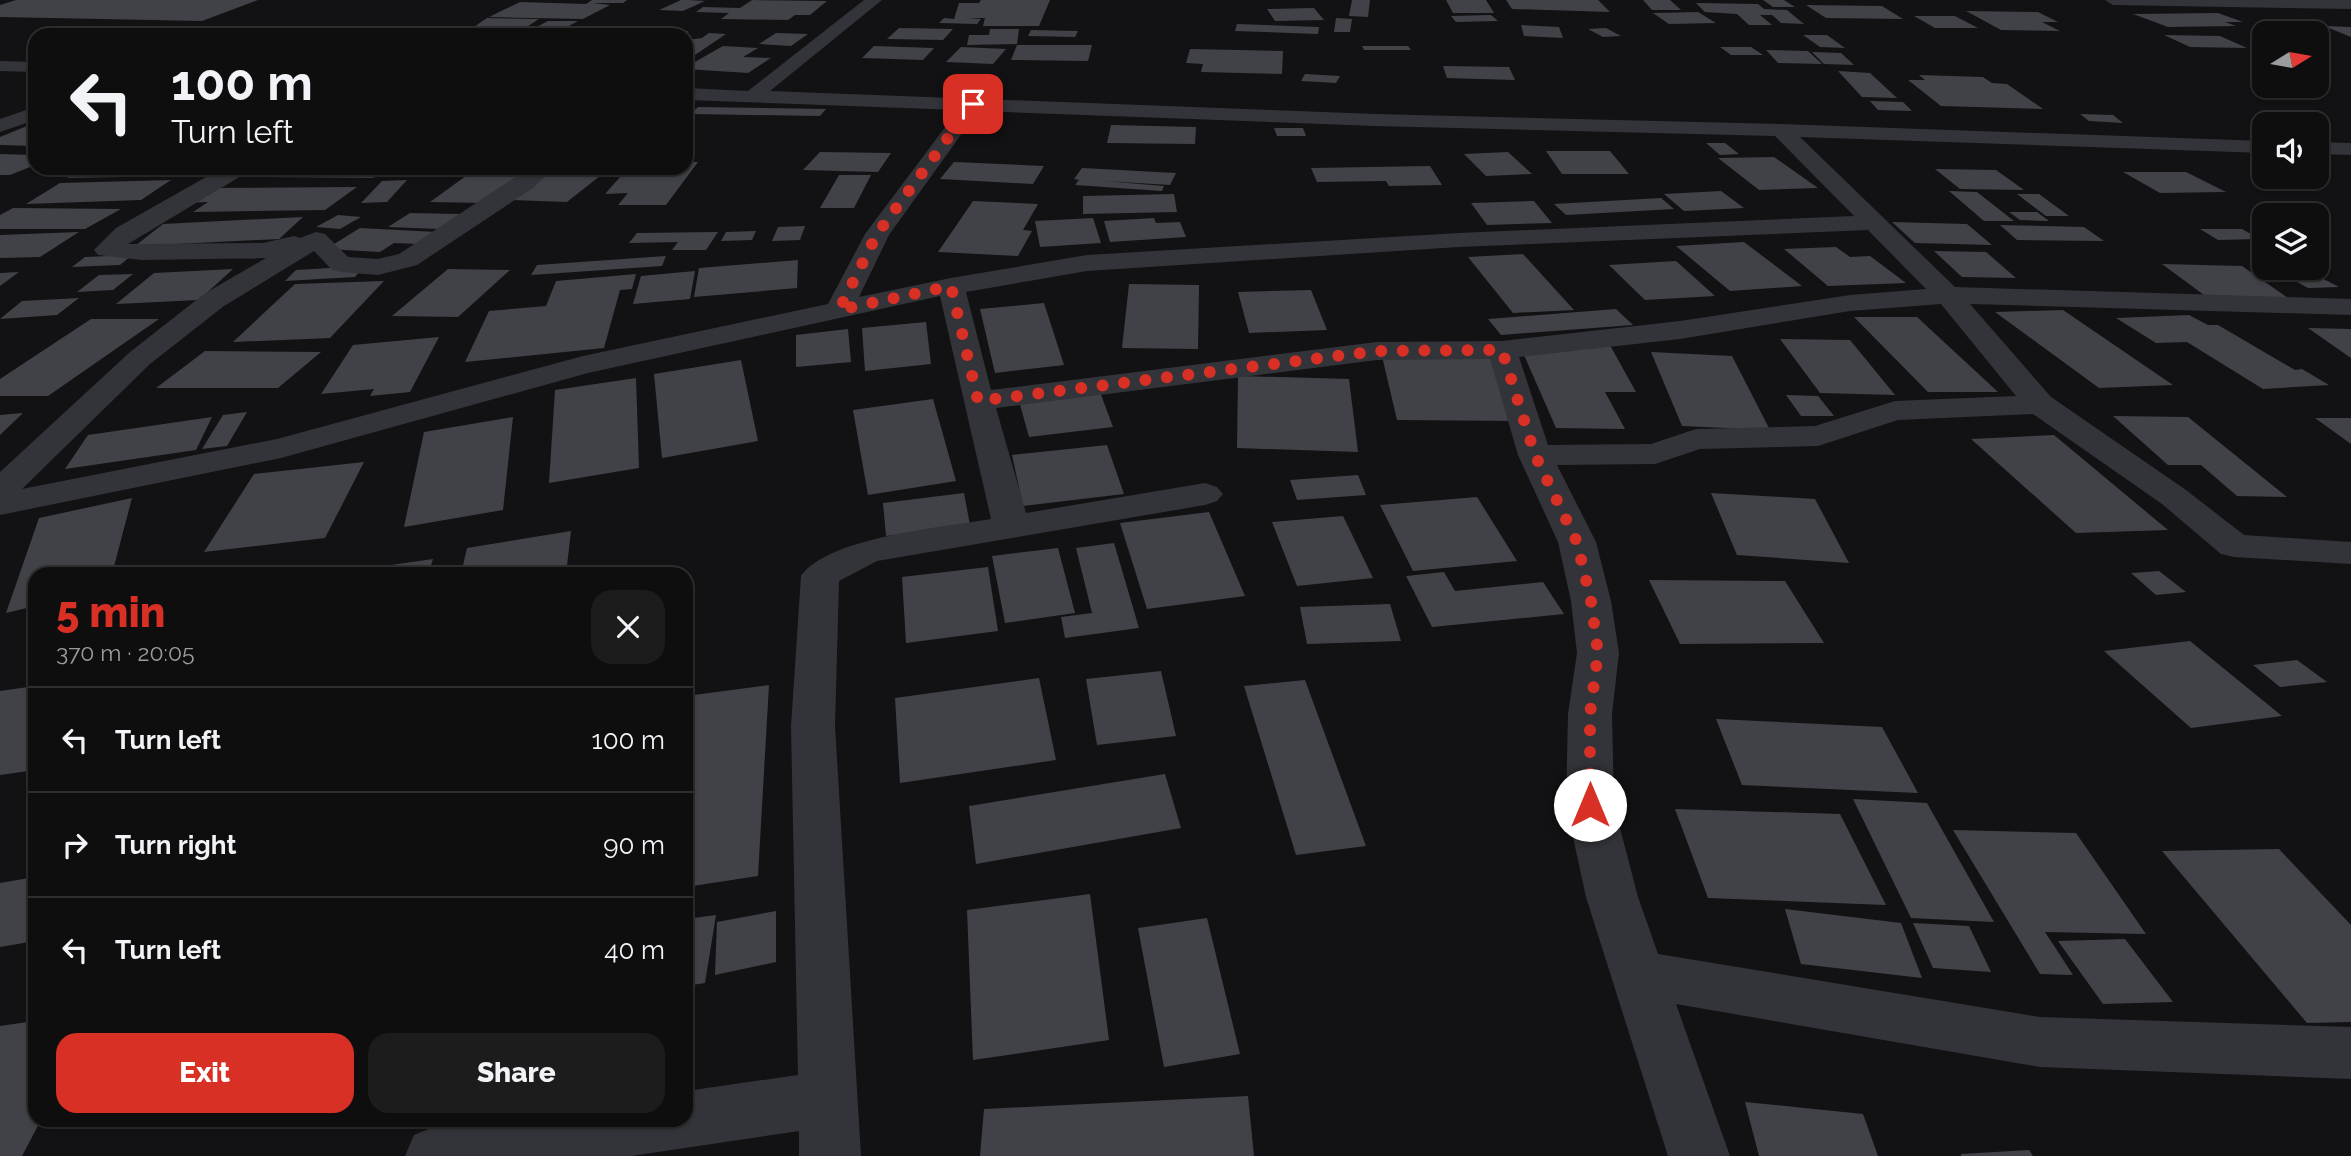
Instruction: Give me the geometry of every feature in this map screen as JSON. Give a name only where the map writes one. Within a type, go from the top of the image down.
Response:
[{"type":"street","points":[[752,96],[874,0]]},
{"type":"street","points":[[2113,0],[2351,4]]},
{"type":"street","points":[[0,66],[28,67]]},
{"type":"street","points":[[693,96],[2252,147]]},
{"type":"street","points":[[839,310],[877,234],[973,104]]},
{"type":"street","points":[[0,126],[28,116]]},
{"type":"street","points":[[1781,130],[1948,295],[2040,404],[2174,497],[2234,546],[2351,553]]},
{"type":"street","points":[[2329,148],[2351,149]]},
{"type":"street","points":[[227,175],[125,233],[107,250],[262,251],[316,239]]},
{"type":"street","points":[[316,239],[341,264],[378,267],[408,260],[535,175]]},
{"type":"street","points":[[0,504],[281,448],[583,365],[951,286],[1087,263],[1459,240],[1876,222]]},
{"type":"street","points":[[0,491],[140,358],[214,300],[316,239]]},
{"type":"street","points":[[951,286],[978,401],[1012,525]]},
{"type":"street","points":[[978,401],[1377,351],[1502,350],[1680,330],[1850,303],[1948,295],[2351,307]]},
{"type":"street","points":[[1502,350],[1535,455],[1577,542],[1591,601],[1598,653],[1590,714],[1590,805],[1612,897],[1699,1156]]},
{"type":"street","points":[[1535,455],[1656,454],[1696,439],[1818,436],[1895,411],[2040,404]]},
{"type":"street","points":[[830,1156],[813,726],[820,576],[866,552],[1205,494]]},
{"type":"street","points":[[1639,974],[2040,1042],[2351,1053]]},
{"type":"street","points":[[693,1119],[827,1099]]},
{"type":"street","points":[[436,1156],[636,1127]]},
{"type":"building","points":[[16,0],[258,0],[202,21],[0,17],[0,5]]},
{"type":"building","points":[[592,0],[627,0],[623,3],[593,3],[610,5],[583,19],[489,17],[520,2],[586,4]]},
{"type":"building","points":[[681,0],[705,1],[683,11],[659,10]]},
{"type":"building","points":[[752,0],[827,1],[810,15],[795,15],[788,20],[721,19],[729,13],[696,12],[703,7],[740,8]]},
{"type":"building","points":[[981,0],[1050,0],[1039,26],[983,26],[985,18],[968,18],[981,19],[977,24],[939,23],[944,18],[954,19],[959,3],[979,3]]},
{"type":"building","points":[[1352,0],[1370,0],[1368,17],[1349,16]]},
{"type":"building","points":[[1446,0],[1486,0],[1494,13],[1453,13]]},
{"type":"building","points":[[1506,0],[1598,0],[1610,12],[1512,9]]},
{"type":"building","points":[[1643,0],[1670,0],[1681,10],[1652,10]]},
{"type":"building","points":[[1763,0],[1784,0],[1795,7],[1773,7]]},
{"type":"building","points":[[1696,3],[1758,4],[1764,9],[1787,10],[1804,24],[1781,23],[1772,15],[1760,15],[1772,25],[1749,25],[1737,14],[1705,12]]},
{"type":"building","points":[[1806,5],[1882,6],[1903,19],[1826,18]]},
{"type":"building","points":[[1314,8],[1324,20],[1275,21],[1267,9]]},
{"type":"building","points":[[1966,11],[2038,12],[2058,22],[2042,22],[2060,31],[2001,30]]},
{"type":"building","points":[[1698,12],[1716,23],[1669,24],[1653,13]]},
{"type":"building","points":[[2218,13],[2243,22],[2225,22],[2236,26],[2168,27],[2133,14]]},
{"type":"building","points":[[1491,15],[1498,21],[1456,22],[1451,16]]},
{"type":"building","points":[[1914,16],[1955,16],[1978,28],[1935,28]]},
{"type":"building","points":[[487,18],[539,19],[525,28],[472,28]]},
{"type":"building","points":[[1336,18],[1352,19],[1350,32],[1334,32]]},
{"type":"building","points":[[548,21],[578,21],[566,28],[534,28]]},
{"type":"building","points":[[1237,24],[1319,27],[1318,34],[1235,31]]},
{"type":"building","points":[[1521,25],[1559,27],[1563,38],[1524,36]]},
{"type":"building","points":[[577,26],[601,26],[598,28],[573,28]]},
{"type":"building","points":[[2351,27],[2351,37],[2329,28]]},
{"type":"building","points":[[899,28],[953,29],[943,40],[887,39]]},
{"type":"building","points":[[1606,28],[1621,36],[1603,37],[1588,29]]},
{"type":"building","points":[[990,29],[1019,29],[1017,44],[967,45],[969,35],[989,35]]},
{"type":"building","points":[[1031,30],[1078,31],[1075,37],[1028,36]]},
{"type":"building","points":[[709,33],[726,34],[693,56],[693,39],[702,38]]},
{"type":"building","points":[[776,33],[808,34],[791,46],[759,44]]},
{"type":"building","points":[[1803,35],[1827,35],[1845,48],[1820,47]]},
{"type":"building","points":[[2164,35],[2220,36],[2247,48],[2190,47]]},
{"type":"building","points":[[1017,45],[1092,45],[1088,61],[1011,60]]},
{"type":"building","points":[[723,46],[758,48],[743,57],[771,58],[748,73],[693,69],[693,63]]},
{"type":"building","points":[[874,46],[934,48],[923,60],[862,58]]},
{"type":"building","points":[[1362,46],[1408,46],[1411,50],[1364,50]]},
{"type":"building","points":[[961,47],[1006,49],[993,64],[946,62]]},
{"type":"building","points":[[1720,47],[1751,47],[1763,55],[1731,55]]},
{"type":"building","points":[[1190,49],[1283,51],[1282,74],[1201,72],[1203,64],[1186,63]]},
{"type":"building","points":[[1766,50],[1808,51],[1822,64],[1778,63]]},
{"type":"building","points":[[1812,52],[1841,53],[1854,65],[1824,64]]},
{"type":"building","points":[[1443,66],[1509,67],[1515,80],[1447,78]]},
{"type":"building","points":[[1838,71],[1870,73],[1897,98],[1862,97]]},
{"type":"building","points":[[1305,74],[1340,76],[1336,83],[1301,81]]},
{"type":"building","points":[[1919,75],[1983,77],[1992,83],[2007,84],[2043,109],[1941,106],[1908,80],[1925,80]]},
{"type":"building","points":[[1870,101],[1903,102],[1912,111],[1878,110]]},
{"type":"building","points":[[698,107],[826,109],[820,116],[693,114]]},
{"type":"building","points":[[2080,114],[2113,115],[2123,123],[2089,121]]},
{"type":"building","points":[[1111,125],[1196,127],[1195,144],[1107,143]]},
{"type":"building","points":[[28,126],[28,146],[0,145],[0,137]]},
{"type":"building","points":[[1274,128],[1303,128],[1306,136],[1277,136]]},
{"type":"building","points":[[1706,143],[1725,143],[1739,154],[1720,155]]},
{"type":"building","points":[[1546,151],[1610,151],[1629,174],[1562,174]]},
{"type":"building","points":[[820,152],[891,153],[878,172],[803,170]]},
{"type":"building","points":[[1508,152],[1532,174],[1486,176],[1464,154]]},
{"type":"building","points":[[0,154],[28,155],[28,168],[10,175],[0,175]]},
{"type":"building","points":[[1774,157],[1818,188],[1759,190],[1718,158]]},
{"type":"building","points":[[954,162],[1044,166],[1033,184],[940,179]]},
{"type":"building","points":[[1430,166],[1442,185],[1389,186],[1386,181],[1317,182],[1311,168]]},
{"type":"building","points":[[1082,168],[1176,173],[1170,185],[1104,181],[1164,186],[1162,191],[1075,185],[1079,180],[1074,179]]},
{"type":"building","points":[[1935,169],[1996,170],[2024,190],[1960,189]]},
{"type":"building","points":[[2123,172],[2186,172],[2226,192],[2160,193]]},
{"type":"building","points":[[72,175],[126,175],[122,177],[67,178]]},
{"type":"building","points":[[140,175],[182,175],[179,177],[136,177]]},
{"type":"building","points":[[264,175],[378,175],[373,178],[260,177]]},
{"type":"building","points":[[467,175],[522,175],[485,203],[430,202]]},
{"type":"building","points":[[545,175],[601,175],[567,202],[511,200]]},
{"type":"building","points":[[622,175],[688,175],[666,205],[618,205],[628,193],[605,194]]},
{"type":"building","points":[[839,175],[871,175],[854,208],[820,208]]},
{"type":"building","points":[[171,180],[141,200],[26,204],[60,183]]},
{"type":"building","points":[[407,180],[387,202],[361,203],[382,181]]},
{"type":"building","points":[[357,187],[325,210],[193,212],[208,202],[183,203],[206,188]]},
{"type":"building","points":[[1721,191],[1744,208],[1684,211],[1664,194]]},
{"type":"building","points":[[1949,191],[1977,192],[2014,221],[1984,221]]},
{"type":"building","points":[[1174,194],[1177,212],[1083,214],[1083,196]]},
{"type":"building","points":[[2017,194],[2039,194],[2069,216],[2046,216]]},
{"type":"building","points":[[1661,198],[1674,209],[1566,215],[1554,204]]},
{"type":"building","points":[[973,201],[1038,204],[1023,230],[1032,231],[1018,256],[938,252]]},
{"type":"building","points":[[1534,201],[1552,223],[1487,225],[1471,203]]},
{"type":"building","points":[[13,208],[121,209],[85,229],[0,229],[0,215]]},
{"type":"building","points":[[2009,212],[2037,212],[2049,221],[2020,220]]},
{"type":"building","points":[[410,213],[460,214],[439,229],[388,227]]},
{"type":"building","points":[[338,215],[361,217],[340,229],[316,227]]},
{"type":"building","points":[[303,217],[279,239],[135,246],[163,224]]},
{"type":"building","points":[[1093,218],[1101,243],[1040,247],[1035,221]]},
{"type":"building","points":[[1154,218],[1156,223],[1180,222],[1186,237],[1110,242],[1104,221]]},
{"type":"building","points":[[1892,222],[1967,224],[1992,245],[1915,243]]},
{"type":"building","points":[[2000,225],[2084,227],[2104,241],[2017,240]]},
{"type":"building","points":[[805,226],[800,240],[772,241],[778,227]]},
{"type":"building","points":[[360,228],[437,232],[418,244],[394,243],[380,252],[326,249]]},
{"type":"building","points":[[2200,229],[2242,229],[2252,235],[2252,239],[2218,240]]},
{"type":"building","points":[[756,231],[752,240],[721,241],[726,232]]},
{"type":"building","points":[[79,232],[40,257],[0,258],[0,235]]},
{"type":"building","points":[[718,232],[706,250],[672,250],[678,242],[629,243],[637,233]]},
{"type":"building","points":[[1744,242],[1802,286],[1730,291],[1676,246]]},
{"type":"building","points":[[1836,247],[1850,257],[1870,256],[1906,283],[1828,286],[1784,249]]},
{"type":"building","points":[[1934,251],[1986,252],[2016,278],[1962,277]]},
{"type":"building","points":[[1523,254],[1574,310],[1513,313],[1468,257]]},
{"type":"building","points":[[132,255],[120,265],[72,267],[85,257]]},
{"type":"building","points":[[666,256],[662,266],[531,275],[537,265]]},
{"type":"building","points":[[798,260],[797,288],[694,297],[699,268]]},
{"type":"building","points":[[1676,261],[1715,296],[1645,300],[1609,265]]},
{"type":"building","points":[[2162,264],[2242,266],[2252,273],[2252,280],[2262,280],[2288,298],[2204,295]]},
{"type":"building","points":[[364,266],[355,277],[285,281],[296,270]]},
{"type":"building","points":[[233,269],[199,300],[116,304],[154,273]]},
{"type":"building","points":[[448,269],[510,270],[458,317],[392,316]]},
{"type":"building","points":[[695,271],[690,299],[633,304],[641,276]]},
{"type":"building","points":[[19,272],[0,286],[0,273]]},
{"type":"building","points":[[133,274],[113,290],[77,292],[99,275]]},
{"type":"building","points":[[636,274],[632,289],[620,290],[604,348],[465,362],[489,311],[546,306],[556,281]]},
{"type":"building","points":[[2293,280],[2325,280],[2339,287],[2308,288]]},
{"type":"building","points":[[384,281],[330,338],[233,342],[295,284]]},
{"type":"building","points":[[1129,284],[1199,285],[1198,349],[1122,348]]},
{"type":"building","points":[[1311,290],[1327,330],[1249,333],[1238,292]]},
{"type":"building","points":[[79,298],[57,315],[0,319],[22,301]]},
{"type":"building","points":[[1044,303],[1064,365],[995,373],[980,309]]},
{"type":"building","points":[[1616,309],[1633,325],[1501,335],[1488,319]]},
{"type":"building","points":[[2063,310],[2173,385],[2099,388],[1995,312]]},
{"type":"building","points":[[2189,315],[2208,325],[2218,325],[2295,370],[2302,369],[2329,385],[2263,389],[2187,342],[2156,343],[2116,318]]},
{"type":"building","points":[[1854,317],[1917,317],[1998,392],[1928,392]]},
{"type":"building","points":[[91,319],[159,319],[48,396],[0,396],[0,379]]},
{"type":"building","points":[[926,322],[931,364],[865,371],[862,328]]},
{"type":"building","points":[[2308,328],[2351,329],[2351,358]]},
{"type":"building","points":[[848,329],[851,362],[796,367],[796,335]]},
{"type":"building","points":[[439,337],[410,392],[370,396],[374,389],[321,394],[353,345]]},
{"type":"building","points":[[1780,339],[1850,340],[1895,395],[1820,393]]},
{"type":"building","points":[[1520,346],[1611,347],[1636,392],[1605,392],[1625,429],[1556,428]]},
{"type":"building","points":[[205,351],[321,352],[278,388],[156,388]]},
{"type":"building","points":[[1381,352],[1491,353],[1517,421],[1397,420]]},
{"type":"building","points":[[1651,352],[1732,356],[1770,430],[1682,426]]},
{"type":"building","points":[[741,360],[758,441],[662,458],[654,374]]},
{"type":"building","points":[[1238,376],[1349,379],[1358,452],[1237,448]]},
{"type":"building","points":[[636,378],[639,468],[549,483],[555,390]]},
{"type":"building","points":[[1100,392],[1113,427],[1029,437],[1019,401]]},
{"type":"building","points":[[1786,395],[1818,396],[1834,416],[1801,416]]},
{"type":"building","points":[[933,399],[956,481],[868,495],[853,410]]},
{"type":"building","points":[[247,412],[227,446],[202,449],[223,415]]},
{"type":"building","points":[[23,413],[0,435],[0,415]]},
{"type":"building","points":[[2113,416],[2188,417],[2287,497],[2237,496],[2201,465],[2168,465]]},
{"type":"building","points":[[212,417],[196,450],[65,469],[88,435]]},
{"type":"building","points":[[513,417],[503,510],[404,527],[424,432]]},
{"type":"building","points":[[2315,418],[2351,418],[2351,444]]},
{"type":"building","points":[[2054,435],[2168,530],[2076,533],[1971,439]]},
{"type":"building","points":[[1107,445],[1124,494],[1023,506],[1012,455]]},
{"type":"building","points":[[364,462],[325,538],[204,552],[254,474]]},
{"type":"building","points":[[1358,475],[1366,495],[1297,500],[1290,480]]},
{"type":"building","points":[[964,493],[970,525],[886,536],[883,503]]},
{"type":"building","points":[[1711,493],[1815,499],[1849,563],[1737,555]]},
{"type":"building","points":[[1477,497],[1517,561],[1413,571],[1380,505]]},
{"type":"building","points":[[132,498],[114,567],[28,567],[28,608],[6,613],[39,518]]},
{"type":"building","points":[[1209,512],[1245,596],[1147,609],[1120,523]]},
{"type":"building","points":[[1343,516],[1373,578],[1297,586],[1272,522]]},
{"type":"building","points":[[571,531],[567,567],[463,567],[467,548]]},
{"type":"building","points":[[1114,543],[1139,628],[1065,638],[1061,617],[1092,613],[1076,548]]},
{"type":"building","points":[[1058,548],[1075,613],[1005,623],[992,556]]},
{"type":"building","points":[[433,559],[430,567],[378,567]]},
{"type":"building","points":[[988,567],[998,631],[906,643],[902,577]]},
{"type":"building","points":[[2159,571],[2186,592],[2156,595],[2131,573]]},
{"type":"building","points":[[1444,572],[1455,591],[1543,582],[1564,614],[1432,627],[1406,576]]},
{"type":"building","points":[[1649,580],[1785,581],[1824,643],[1680,644]]},
{"type":"building","points":[[1390,604],[1401,641],[1307,644],[1300,607]]},
{"type":"building","points":[[2190,641],[2282,716],[2191,728],[2104,651]]},
{"type":"building","points":[[2297,660],[2327,682],[2280,687],[2253,665]]},
{"type":"building","points":[[1161,671],[1176,736],[1097,745],[1086,679]]},
{"type":"building","points":[[1039,678],[1056,760],[900,783],[895,698]]},
{"type":"building","points":[[1305,680],[1366,846],[1296,855],[1244,686]]},
{"type":"building","points":[[769,685],[758,876],[693,886],[693,695]]},
{"type":"building","points":[[28,687],[28,771],[0,775],[0,691]]},
{"type":"building","points":[[1716,719],[1882,727],[1918,793],[1742,785]]},
{"type":"building","points":[[1165,774],[1181,828],[976,864],[969,806]]},
{"type":"building","points":[[1853,799],[1927,803],[1994,922],[1911,918]]},
{"type":"building","points":[[1675,809],[1840,814],[1886,905],[1708,898]]},
{"type":"building","points":[[1953,830],[2076,833],[2146,934],[2045,932],[2073,975],[2040,974]]},
{"type":"building","points":[[2279,849],[2351,925],[2351,1022],[2307,1023],[2162,851]]},
{"type":"building","points":[[28,878],[28,942],[0,947],[0,883]]},
{"type":"building","points":[[1090,894],[1109,1040],[973,1060],[967,910]]},
{"type":"building","points":[[1785,909],[1901,923],[1922,978],[1801,964]]},
{"type":"building","points":[[776,911],[776,962],[715,975],[717,922]]},
{"type":"building","points":[[716,915],[705,983],[693,985],[693,918]]},
{"type":"building","points":[[1207,918],[1240,1054],[1164,1067],[1138,928]]},
{"type":"building","points":[[1913,923],[1969,926],[1991,972],[1933,968]]},
{"type":"building","points":[[2125,939],[2173,1002],[2103,1004],[2058,941]]},
{"type":"building","points":[[28,1022],[28,1127],[37,1127],[22,1156],[0,1156],[0,1026]]},
{"type":"building","points":[[1248,1096],[1254,1156],[980,1156],[984,1109]]},
{"type":"building","points":[[1745,1102],[1863,1114],[1878,1156],[1759,1156]]},
{"type":"building","points":[[2029,1150],[2033,1156],[1961,1156],[1961,1154]]},
{"type":"route","points":[[973,104],[877,234],[839,310],[951,286],[978,401],[1377,351],[1502,350],[1535,455],[1577,542],[1591,601],[1598,653],[1590,714],[1590,805]]}]
